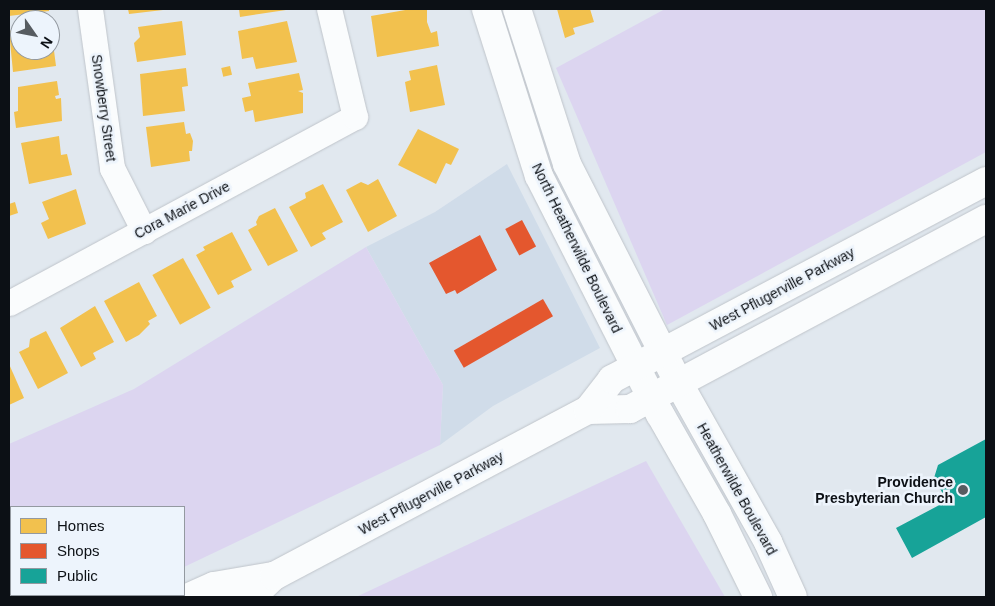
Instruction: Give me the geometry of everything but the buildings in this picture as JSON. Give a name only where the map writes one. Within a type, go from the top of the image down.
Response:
[{"type":"main road","name":"North Heatherwilde Boulevard","points":[[486,9],[539,176],[652,397]]},
{"type":"main road","name":"North Heatherwilde Boulevard","points":[[517,9],[567,164],[678,382]]},
{"type":"main road","points":[[539,176],[550,172],[581,192]]},
{"type":"main road","name":"West Pflugerville Parkway","points":[[252,597],[274,576],[588,410],[612,378],[986,181]]},
{"type":"main road","name":"West Pflugerville Parkway","points":[[588,410],[630,409],[986,219]]},
{"type":"main road","name":"Heatherwilde Boulevard","points":[[678,382],[768,542],[793,597]]},
{"type":"main road","points":[[652,397],[717,514],[758,597]]},
{"type":"main road","name":"West Pflugerville Parkway","points":[[189,597],[214,586],[274,576]]},
{"type":"street","name":"Snowberry Street","points":[[90,9],[112,168],[144,231]]},
{"type":"street","name":"Cora Marie Drive","points":[[9,303],[355,117],[329,9]]},
{"type":"shaded area","points":[[665,9],[986,9],[986,152],[667,325],[556,68]]},
{"type":"shaded area","points":[[507,164],[600,348],[493,406],[440,445],[443,385],[366,247],[435,212]]},
{"type":"shaded area","points":[[366,247],[443,385],[440,445],[185,567],[185,506],[10,506],[10,596],[68,596],[9,597],[9,444],[134,389]]},
{"type":"shaded area","points":[[646,461],[725,597],[356,597]]},
{"type":"place","name":"Providence Presbyterian Church","points":[[963,490]]}]
